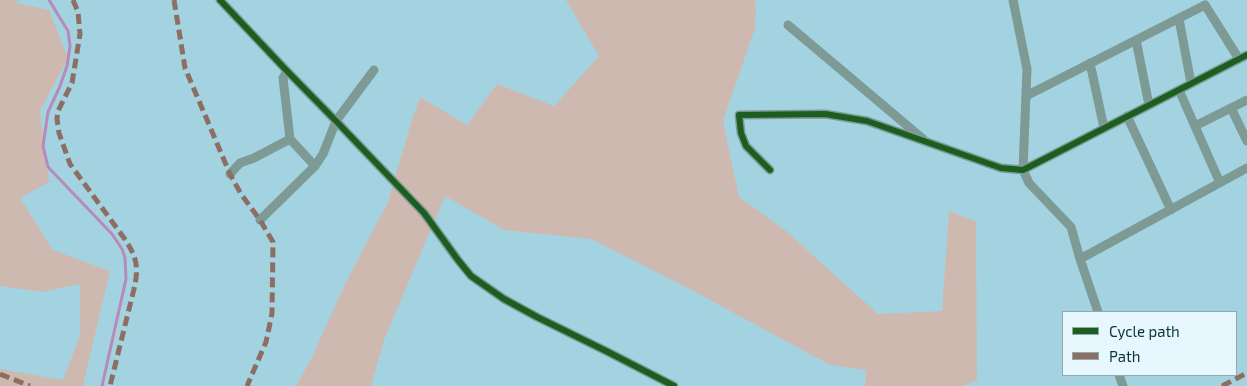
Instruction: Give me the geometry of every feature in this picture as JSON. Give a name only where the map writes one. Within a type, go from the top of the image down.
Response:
[{"type":"street","points":[[221,2],[232,0]]},
{"type":"street","points":[[1013,0],[1027,69],[1023,170],[1029,183],[1071,227],[1098,311]]},
{"type":"street","points":[[221,2],[424,213],[471,276],[504,299],[674,386]]},
{"type":"street","points":[[770,170],[746,146],[741,133],[740,115],[826,114],[867,121],[1000,168],[1023,170],[1243,57],[1206,5],[1026,96]]},
{"type":"street","points":[[1179,19],[1192,83]]},
{"type":"street","points":[[788,25],[927,142]]},
{"type":"street","points":[[1136,40],[1149,105]]},
{"type":"street","points":[[1090,64],[1104,128]]},
{"type":"street","points":[[260,220],[315,166],[323,154],[336,121],[374,70]]},
{"type":"street","points":[[287,71],[283,78],[290,139],[315,166]]},
{"type":"street","points":[[1179,90],[1220,183]]},
{"type":"street","points":[[1195,126],[1247,100]]},
{"type":"street","points":[[1231,108],[1247,141]]},
{"type":"street","points":[[1127,116],[1171,210]]},
{"type":"street","points":[[230,174],[240,163],[254,158],[290,139]]},
{"type":"street","points":[[1080,259],[1247,168]]},
{"type":"shaded area","points":[[0,0],[18,0],[16,3],[49,10],[68,58],[40,111],[49,182],[20,198],[53,250],[110,271],[83,386],[0,386],[0,369],[63,380],[80,335],[80,284],[43,292],[0,286]]},
{"type":"shaded area","points":[[566,0],[754,0],[756,4],[755,28],[723,121],[739,197],[786,231],[878,314],[942,311],[949,211],[976,221],[977,380],[962,386],[865,386],[866,370],[830,365],[684,286],[591,239],[504,230],[445,196],[384,340],[371,386],[296,386],[310,361],[346,282],[388,202],[420,97],[467,125],[497,84],[554,106],[599,56]]},
{"type":"waterway","points":[[49,0],[68,31],[70,46],[67,66],[48,112],[43,146],[48,167],[112,234],[122,249],[125,258],[126,279],[102,386]]},
{"type":"marked path","points":[[73,0],[78,12],[80,34],[72,83],[58,111],[59,133],[70,164],[124,238],[136,262],[134,289],[110,386]]},
{"type":"marked path","points":[[174,0],[185,68],[230,174],[273,242],[272,313],[266,342],[247,386]]},
{"type":"marked path","points":[[1222,386],[1247,373]]},
{"type":"marked path","points":[[0,374],[30,386]]},
{"type":"cycle path","points":[[220,0],[424,213],[471,276],[504,299],[537,317],[674,386]]},
{"type":"cycle path","points":[[770,170],[746,146],[741,133],[739,115],[825,114],[867,121],[1001,168],[1023,170],[1247,55]]}]
